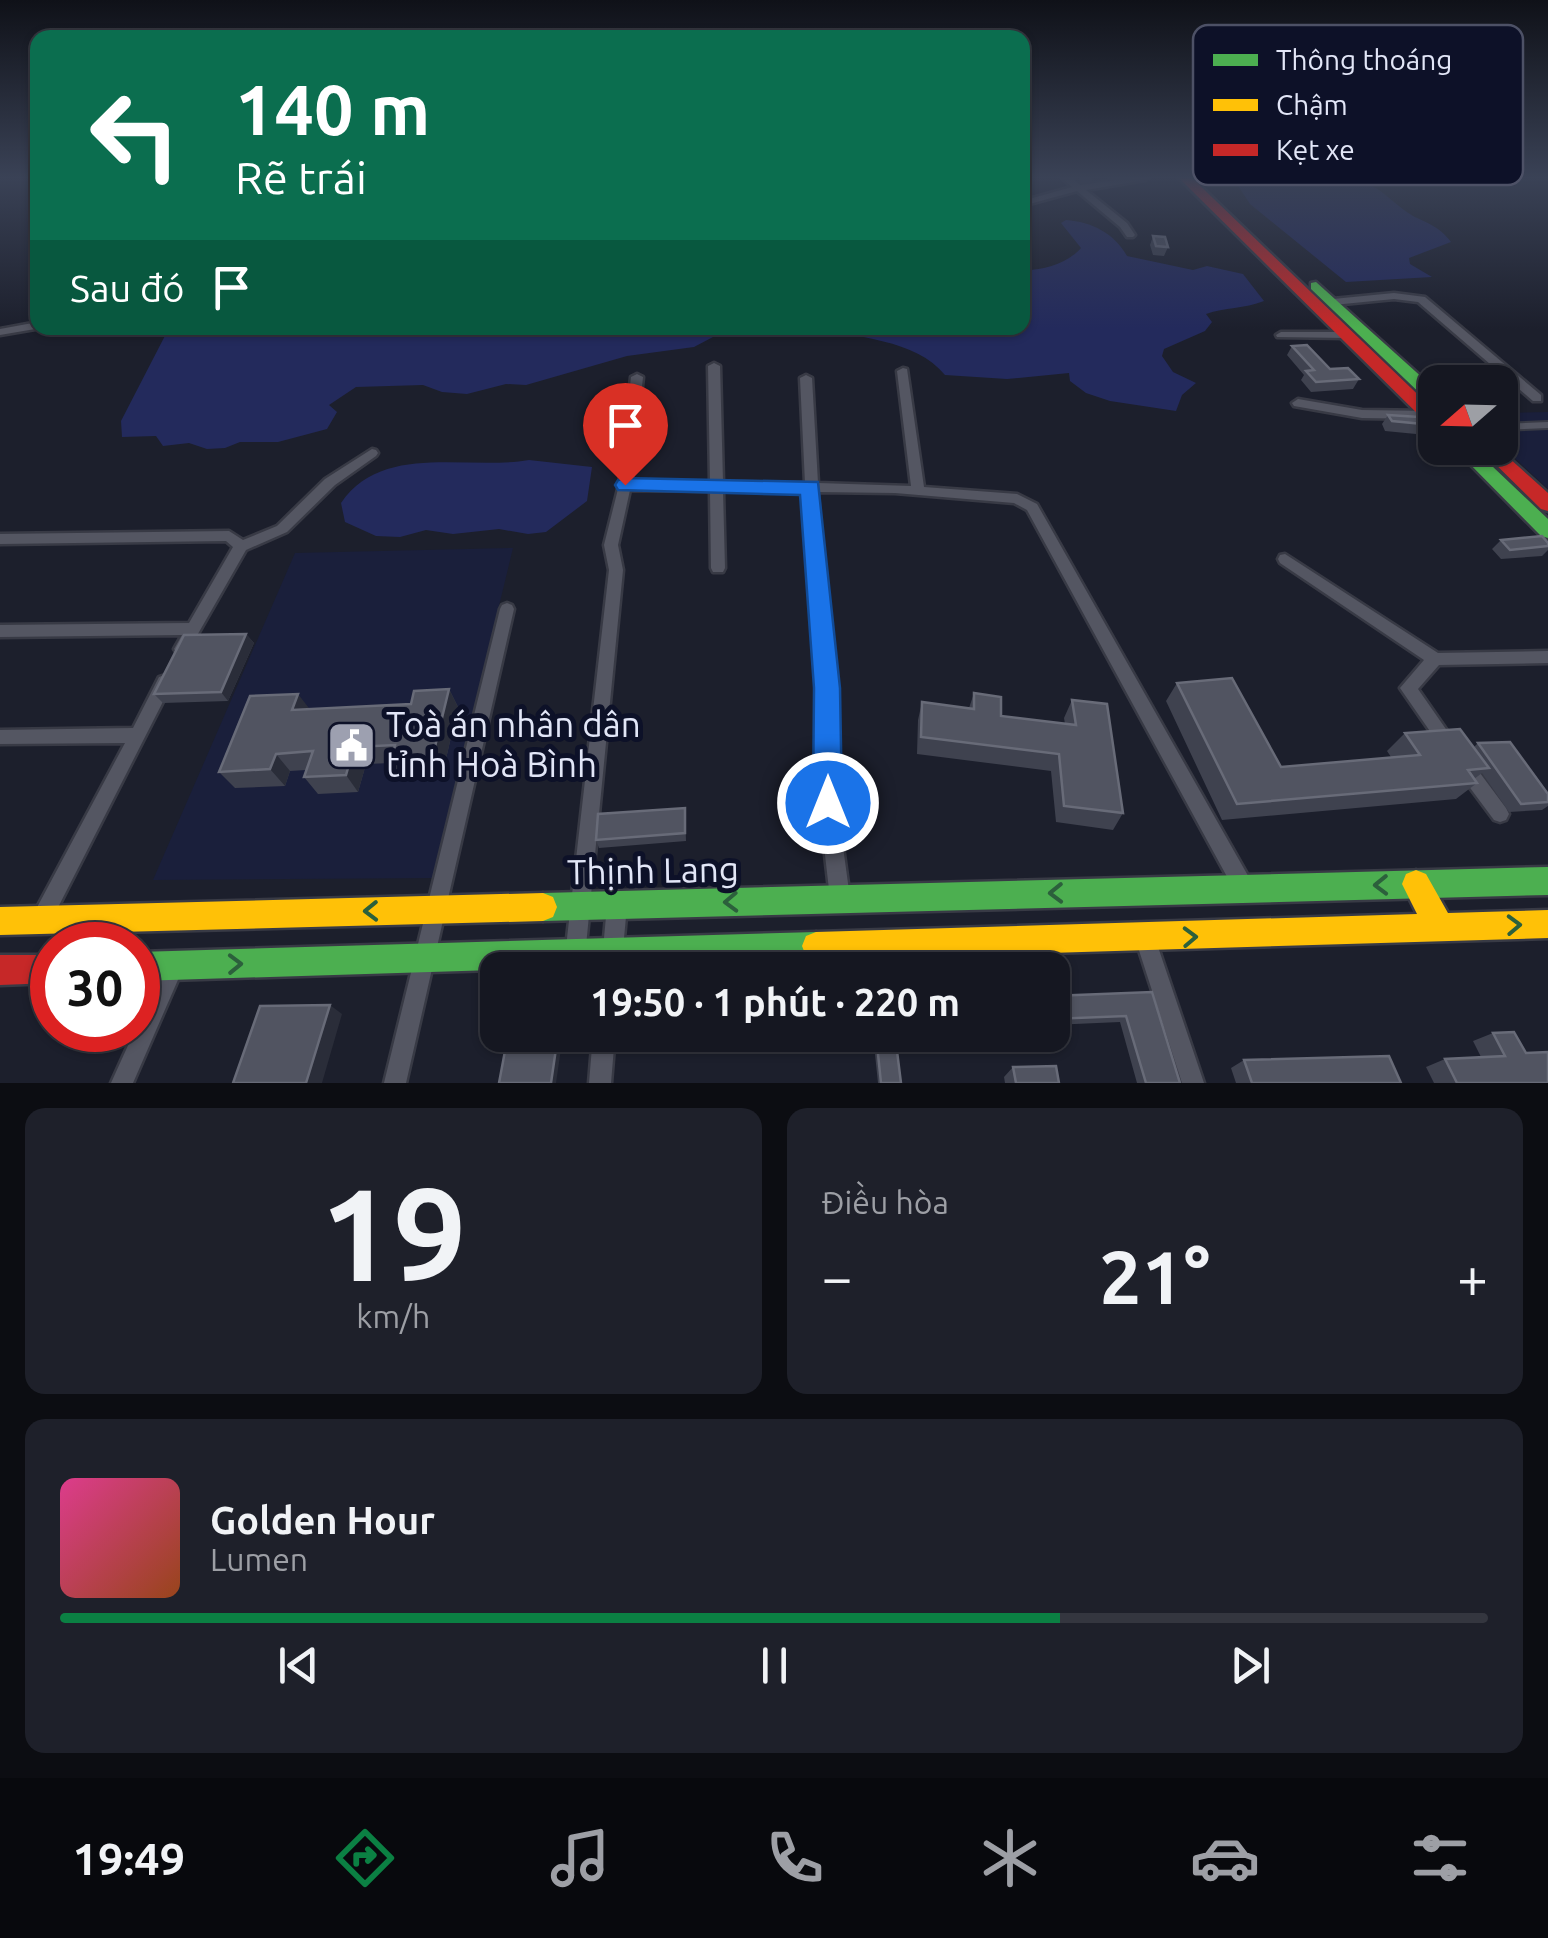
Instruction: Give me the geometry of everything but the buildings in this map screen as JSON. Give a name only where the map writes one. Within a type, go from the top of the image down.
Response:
[{"type":"main road","points":[[1245,229],[1347,334],[1418,398]]},
{"type":"main road","points":[[1248,229],[1333,302],[1418,395]]},
{"type":"main road","points":[[1480,465],[1548,531]]},
{"type":"main road","points":[[1506,465],[1544,501]]},
{"type":"main road","points":[[1516,500],[1544,501]]},
{"type":"main road","name":"Thịnh Lang","points":[[0,920],[1548,881]]},
{"type":"main road","points":[[1416,884],[1441,928]]},
{"type":"main road","points":[[847,952],[1548,924]]},
{"type":"main road","points":[[160,966],[480,959]]},
{"type":"main road","points":[[0,970],[30,969]]},
{"type":"street","points":[[1126,229],[1130,235]]},
{"type":"street","points":[[1333,302],[1394,296],[1421,299],[1537,398]]},
{"type":"street","points":[[0,332],[30,326]]},
{"type":"street","points":[[1280,336],[1347,334]]},
{"type":"street","points":[[714,366],[718,568]]},
{"type":"street","points":[[903,371],[918,491]]},
{"type":"street","points":[[576,952],[616,570],[611,545],[625,485],[637,376]]},
{"type":"street","points":[[806,378],[810,487],[827,688],[828,803],[840,899]]},
{"type":"street","points":[[1298,403],[1362,414],[1418,412]]},
{"type":"street","points":[[41,920],[192,629],[240,546],[282,529],[330,482],[372,453]]},
{"type":"street","points":[[625,485],[918,491],[1017,499],[1032,507],[1244,888]]},
{"type":"street","points":[[0,539],[222,534],[240,546]]},
{"type":"street","points":[[1285,559],[1435,659],[1548,658]]},
{"type":"street","points":[[395,1083],[507,608]]},
{"type":"street","points":[[0,631],[192,629]]},
{"type":"street","points":[[1435,659],[1408,688],[1500,814]]},
{"type":"street","points":[[0,737],[139,735]]},
{"type":"street","points":[[613,952],[618,905]]},
{"type":"street","points":[[1145,938],[1194,1083]]},
{"type":"street","points":[[122,1083],[174,966]]},
{"type":"street","points":[[600,1083],[603,1052]]},
{"type":"lane","points":[[1518,427],[1548,426]]},
{"type":"shaded area","points":[[1548,412],[1548,489],[1518,461],[1518,413]]},
{"type":"shaded area","points":[[513,548],[433,878],[153,880],[295,553]]},
{"type":"water","points":[[1065,229],[1101,230],[1127,256],[1193,270],[1207,266],[1243,274],[1264,301],[1206,314],[1212,322],[1205,331],[1164,349],[1162,356],[1173,372],[1196,383],[1182,395],[1176,411],[1110,401],[1086,393],[1070,381],[1069,373],[1007,379],[945,375],[918,354],[853,335],[1030,335],[1030,270],[1054,265],[1081,248]]},
{"type":"water","points":[[1280,229],[1437,229],[1451,242],[1409,258],[1410,264],[1432,277],[1346,282]]},
{"type":"water","points":[[165,335],[717,335],[694,347],[627,356],[526,385],[506,384],[467,394],[442,392],[423,385],[356,387],[329,405],[337,412],[327,429],[278,442],[240,442],[207,449],[189,443],[163,446],[156,436],[122,437],[121,421]]},
{"type":"water","points":[[529,460],[592,467],[587,501],[546,532],[528,534],[499,529],[453,534],[426,530],[400,537],[376,536],[345,522],[341,503],[359,484],[379,472],[427,463]]},
{"type":"traffic: fast","points":[[1316,286],[1418,382]]},
{"type":"traffic: fast","points":[[1480,465],[1548,531]]},
{"type":"traffic: fast","points":[[543,907],[1548,881]]},
{"type":"traffic: fast","points":[[160,966],[816,946]]},
{"type":"traffic: slow","points":[[1416,884],[1441,928]]},
{"type":"traffic: slow","points":[[0,921],[543,907]]},
{"type":"traffic: slow","points":[[816,946],[1548,924]]},
{"type":"traffic: jam","points":[[1237,229],[1418,404]]},
{"type":"traffic: jam","points":[[1506,465],[1548,504]]},
{"type":"traffic: jam","points":[[0,970],[30,969]]},
{"type":"place","name":"Toà án nhân dân tỉnh Hoà Bình","points":[[351,745]]},
{"type":"route","points":[[625,485],[810,487],[827,688],[828,803]]}]
